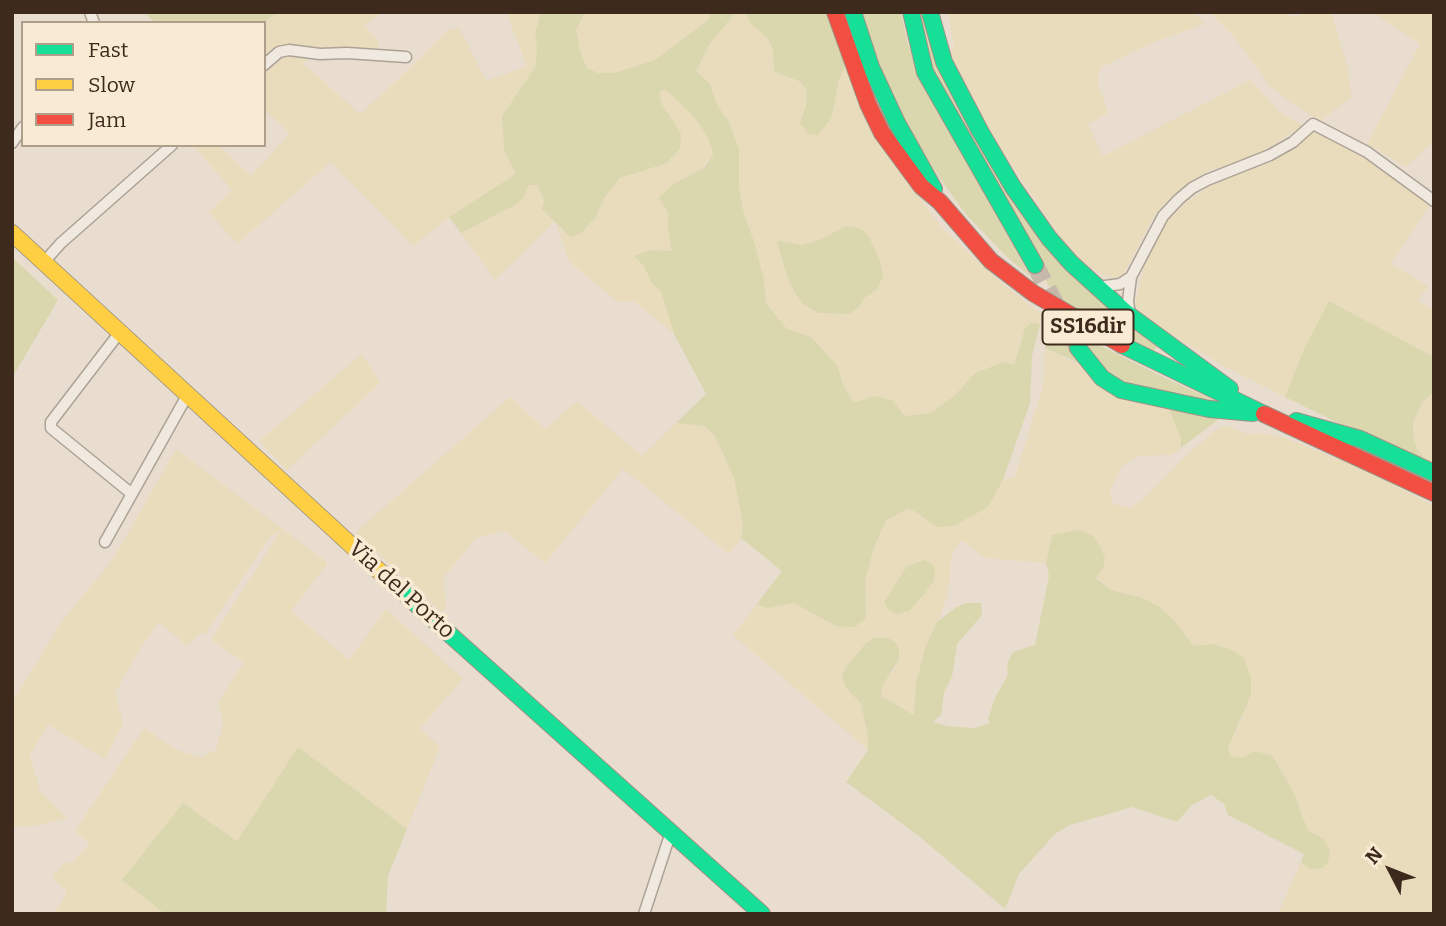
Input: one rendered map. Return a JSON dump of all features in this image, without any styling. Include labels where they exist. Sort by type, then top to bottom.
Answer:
[{"type":"main road","points":[[835,12],[868,104],[882,133],[921,186],[940,202]]},
{"type":"main road","points":[[853,12],[871,67],[897,123],[940,202]]},
{"type":"main road","points":[[911,12],[925,72],[1035,265]]},
{"type":"main road","name":"SS16dir","points":[[930,12],[944,62],[1013,187],[1049,238],[1096,288],[1264,414]]},
{"type":"main road","name":"SS16dir","points":[[940,202],[991,261],[1032,293],[1103,336],[1434,493]]},
{"type":"main road","name":"Via del Porto","points":[[12,233],[378,570],[762,914]]},
{"type":"main road","name":"SS16dir","points":[[1078,348],[1102,378],[1121,390],[1209,409],[1277,416],[1360,439],[1434,474]]},
{"type":"street","points":[[266,63],[279,52],[289,50],[320,54],[406,57]]},
{"type":"street","points":[[1130,315],[1128,301],[1131,277],[1163,216],[1192,188],[1270,155],[1293,142],[1313,124],[1367,152],[1434,201]]},
{"type":"street","points":[[44,262],[61,243],[170,147]]},
{"type":"street","points":[[1096,288],[1111,287],[1131,277]]},
{"type":"street","points":[[120,332],[51,422],[51,428],[132,494]]},
{"type":"street","points":[[105,542],[188,394]]},
{"type":"street","points":[[644,914],[671,832]]},
{"type":"shaded area","points":[[144,12],[278,12],[266,21],[153,21]]},
{"type":"shaded area","points":[[278,12],[383,12],[364,25],[380,43],[375,51],[308,49],[266,60],[266,21]]},
{"type":"shaded area","points":[[506,12],[541,12],[535,34],[535,67],[502,116],[504,150],[517,174],[449,217],[413,246],[331,162],[237,244],[209,212],[232,190],[195,147],[220,147],[251,176],[290,133],[266,112],[266,70],[284,55],[311,57],[303,63],[360,114],[448,30],[459,27],[486,81],[527,66]]},
{"type":"shaded area","points":[[541,12],[585,12],[576,30],[587,68],[598,73],[614,73],[655,60],[707,21],[712,12],[736,12],[709,45],[696,71],[710,84],[717,105],[728,120],[739,149],[739,187],[744,214],[764,280],[766,303],[787,329],[811,337],[837,365],[843,385],[854,403],[874,396],[892,400],[905,416],[931,413],[954,396],[975,373],[1004,362],[1014,365],[1025,328],[1031,323],[1040,324],[1032,356],[1030,403],[1003,480],[988,507],[954,526],[937,527],[909,508],[886,521],[875,545],[865,579],[866,618],[855,627],[836,626],[794,603],[767,608],[757,604],[782,571],[741,538],[743,525],[734,478],[715,436],[704,426],[676,423],[706,394],[674,334],[661,292],[634,256],[651,250],[672,251],[668,212],[659,198],[672,185],[705,167],[713,154],[708,137],[694,117],[666,90],[659,92],[662,104],[681,134],[680,149],[665,164],[620,178],[604,198],[596,217],[581,233],[570,237],[542,209],[544,200],[537,185],[529,185],[524,197],[515,205],[461,233],[449,217],[516,174],[504,150],[502,116],[535,67],[535,34]]},
{"type":"shaded area","points":[[585,12],[712,12],[707,21],[655,60],[614,73],[598,73],[587,68],[580,50],[576,30]]},
{"type":"shaded area","points":[[736,12],[744,12],[751,24],[767,38],[773,49],[774,72],[799,81],[807,91],[806,106],[800,123],[817,135],[832,117],[839,80],[846,64],[873,134],[941,227],[997,279],[1044,317],[1040,324],[1031,323],[1020,341],[1014,365],[975,373],[954,396],[931,413],[905,416],[892,400],[854,403],[843,385],[836,364],[811,337],[787,329],[766,303],[764,280],[744,214],[728,120],[717,105],[710,85],[696,71],[709,45]]},
{"type":"shaded area","points":[[744,12],[830,12],[846,64],[839,80],[832,117],[818,135],[809,134],[800,123],[806,106],[807,91],[799,81],[774,72],[773,49]]},
{"type":"shaded area","points":[[861,12],[901,12],[918,73],[1030,276],[1006,256],[965,213],[924,156],[893,104]]},
{"type":"shaded area","points":[[915,12],[924,12],[1004,181],[1158,347],[1151,352],[1144,352],[1063,304],[1050,288],[933,76]]},
{"type":"shaded area","points":[[948,12],[1194,12],[1205,24],[1152,43],[1102,67],[1099,87],[1108,112],[1088,125],[1103,156],[1250,80],[1279,111],[1303,126],[1262,152],[1239,163],[1211,170],[1188,183],[1154,216],[1123,275],[1113,278],[1102,275],[1080,260],[1060,237],[1002,151],[947,52],[954,48]]},
{"type":"shaded area","points":[[1210,12],[1280,12],[1295,17],[1306,12],[1331,12],[1347,65],[1352,97],[1320,121],[1269,85],[1235,38]]},
{"type":"shaded area","points":[[1372,12],[1434,12],[1434,141],[1406,167],[1367,144],[1420,44]]},
{"type":"shaded area","points":[[666,90],[694,117],[708,137],[713,154],[668,212],[672,251],[651,250],[643,265],[652,283],[661,292],[674,334],[634,301],[616,301],[569,261],[557,226],[570,237],[596,217],[604,198],[620,178],[665,164],[669,117],[659,92]]},
{"type":"shaded area","points":[[1315,131],[1384,169],[1431,203],[1391,264],[1428,286],[1418,301],[1434,310],[1434,357],[1329,301],[1304,349],[1285,397],[1231,370],[1139,315],[1135,304],[1149,247],[1171,214],[1208,187],[1231,175],[1273,161]]},
{"type":"shaded area","points":[[529,185],[537,185],[544,200],[542,209],[554,222],[495,280],[461,233],[515,205]]},
{"type":"shaded area","points":[[846,226],[859,228],[868,235],[880,261],[883,277],[877,289],[849,314],[818,313],[803,304],[794,291],[777,242],[802,245],[820,240]]},
{"type":"shaded area","points":[[12,259],[58,300],[12,378]]},
{"type":"shaded area","points":[[1329,301],[1434,357],[1434,392],[1422,402],[1413,423],[1413,436],[1424,458],[1434,462],[1434,470],[1285,397],[1304,349]]},
{"type":"shaded area","points":[[1052,318],[1064,327],[1081,364],[1045,348]]},
{"type":"shaded area","points":[[1077,334],[1218,402],[1113,382],[1092,358]]},
{"type":"shaded area","points":[[1045,348],[1169,409],[1181,439],[1181,450],[1170,455],[1139,456],[1129,461],[1121,468],[1110,491],[1112,502],[1117,505],[1129,508],[1142,500],[1183,458],[1216,430],[1225,426],[1248,434],[1263,433],[1282,437],[1369,471],[1434,506],[1434,914],[1278,914],[1301,862],[1310,869],[1323,838],[1308,831],[1293,791],[1272,755],[1242,758],[1230,756],[1228,748],[1243,717],[1230,649],[1214,644],[1194,646],[1173,619],[1142,598],[1111,590],[1052,535],[1046,563],[985,558],[962,540],[952,553],[948,594],[916,684],[915,715],[881,696],[882,687],[896,667],[899,648],[895,641],[887,638],[866,643],[842,676],[846,688],[861,704],[868,736],[868,750],[733,635],[757,604],[767,608],[794,603],[807,609],[866,618],[865,579],[875,545],[886,521],[909,508],[925,520],[988,507],[1003,480],[1015,477],[1043,386]]},
{"type":"shaded area","points":[[362,354],[380,383],[287,470],[259,441]]},
{"type":"shaded area","points":[[1434,392],[1434,462],[1424,458],[1418,450],[1413,436],[1413,423],[1422,402]]},
{"type":"shaded area","points":[[510,397],[545,429],[577,401],[642,456],[676,423],[704,426],[715,436],[734,478],[743,526],[741,538],[729,554],[623,469],[545,563],[505,531],[476,538],[443,578],[446,608],[442,613],[356,532]]},
{"type":"shaded area","points":[[1169,409],[1219,419],[1181,448],[1181,439]]},
{"type":"shaded area","points":[[176,449],[328,563],[291,611],[349,660],[386,609],[463,679],[420,728],[440,747],[407,829],[298,747],[237,841],[184,803],[123,880],[165,914],[54,914],[67,892],[52,877],[66,861],[71,864],[90,843],[75,831],[144,728],[177,750],[201,757],[216,750],[223,724],[218,702],[244,662],[211,640],[281,530],[269,538],[204,635],[200,633],[187,646],[159,622],[115,693],[123,723],[105,759],[48,724],[30,755],[40,791],[67,818],[35,826],[12,827],[12,703],[62,621],[113,559]]},
{"type":"shaded area","points":[[1080,530],[1092,535],[1101,548],[1105,558],[1104,566],[1096,578],[1111,590],[1142,598],[1158,606],[1173,619],[1194,646],[1213,644],[1230,649],[1244,658],[1251,678],[1251,695],[1228,748],[1230,756],[1242,758],[1254,751],[1272,755],[1293,791],[1308,831],[1323,838],[1330,851],[1328,862],[1323,868],[1310,869],[1301,862],[1304,854],[1228,815],[1224,804],[1211,795],[1192,805],[1177,822],[1132,807],[1070,825],[1055,834],[1019,874],[1005,909],[919,836],[846,782],[868,750],[868,736],[861,704],[846,688],[842,676],[866,643],[873,638],[888,638],[899,648],[899,659],[882,687],[881,696],[914,715],[916,684],[925,648],[937,622],[965,603],[981,603],[982,615],[957,644],[952,677],[944,693],[941,715],[933,722],[975,728],[990,723],[988,719],[995,698],[1008,675],[1007,664],[1013,652],[1035,645],[1049,576],[1046,563],[1052,535]]},
{"type":"shaded area","points":[[925,560],[933,565],[935,573],[933,582],[925,593],[909,611],[896,614],[888,609],[884,602],[907,566]]},
{"type":"shaded area","points":[[298,747],[407,829],[388,876],[386,914],[165,914],[122,880],[183,803],[237,841]]},
{"type":"tunnel","points":[[1035,265],[1078,348]]},
{"type":"traffic: fast","points":[[853,12],[871,67],[897,123],[934,189]]},
{"type":"traffic: fast","points":[[911,12],[925,72],[1035,265]]},
{"type":"traffic: fast","points":[[930,12],[944,62],[980,131],[1013,187],[1049,238],[1071,263],[1125,312],[1230,389]]},
{"type":"traffic: fast","points":[[1122,345],[1264,414]]},
{"type":"traffic: fast","points":[[1078,348],[1102,378],[1121,390],[1209,409],[1253,413]]},
{"type":"traffic: fast","points":[[1296,421],[1360,439],[1434,473]]},
{"type":"traffic: fast","points":[[388,579],[762,914]]},
{"type":"traffic: slow","points":[[12,233],[388,579]]},
{"type":"traffic: jam","points":[[835,12],[868,104],[882,133],[921,186],[940,202],[991,261],[1033,293],[1122,345]]},
{"type":"traffic: jam","points":[[1264,414],[1434,493]]}]
